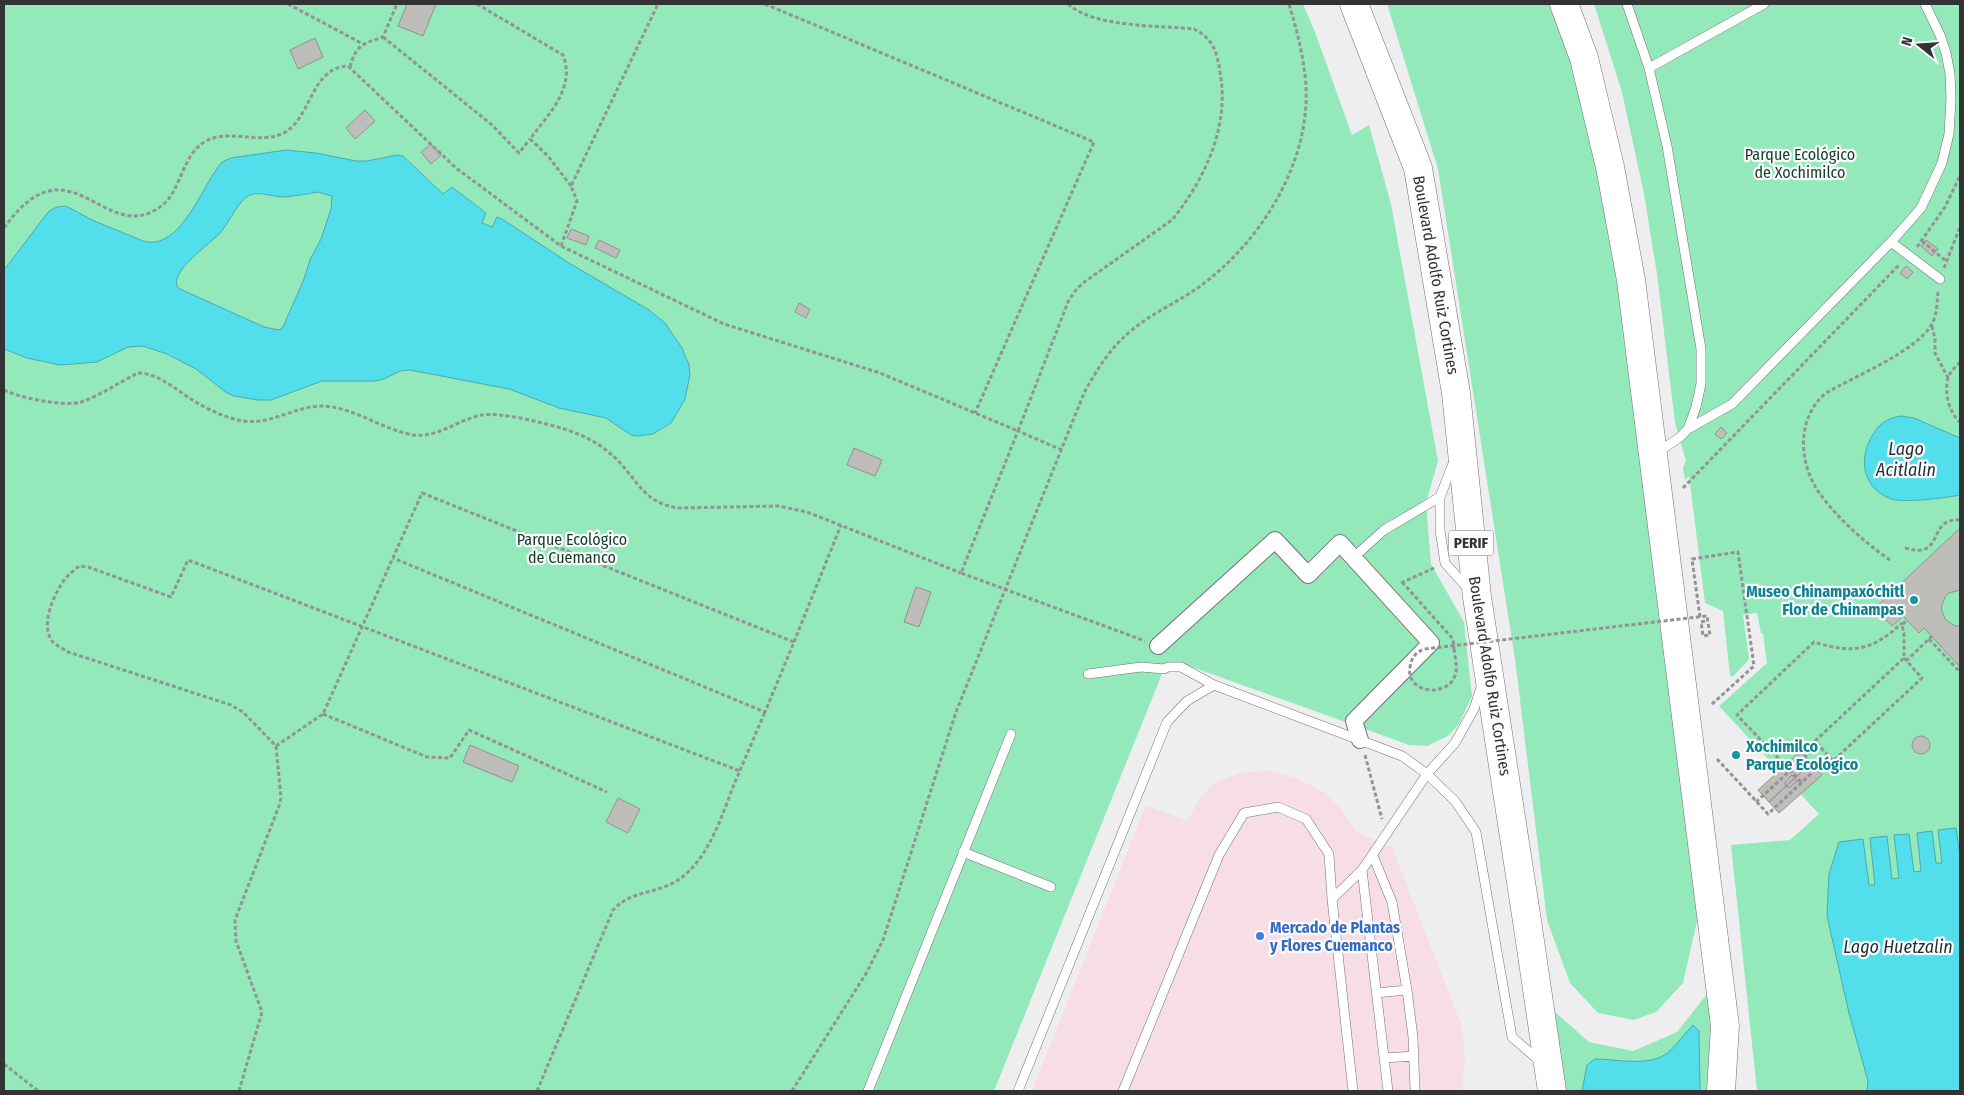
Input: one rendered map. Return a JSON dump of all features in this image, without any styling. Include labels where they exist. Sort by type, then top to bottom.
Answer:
[{"type":"highway","name":"Boulevard Adolfo Ruiz Cortines","points":[[1354,4],[1418,168],[1456,393],[1477,597],[1551,1081]]},
{"type":"highway","points":[[1564,4],[1584,58],[1610,167],[1630,280],[1725,1026],[1721,1091]]},
{"type":"street","points":[[1158,646],[1275,540],[1308,574],[1340,544],[1432,643],[1354,721],[1360,740]]},
{"type":"lane","points":[[1627,4],[1648,68],[1667,146],[1702,349],[1701,384],[1696,407],[1688,429]]},
{"type":"lane","points":[[1648,68],[1764,4]]},
{"type":"lane","points":[[1653,456],[1688,429],[1732,404],[1891,242],[1921,208],[1942,163],[1949,134],[1951,99],[1950,74],[1940,34],[1925,4]]},
{"type":"lane","points":[[1891,242],[1940,279]]},
{"type":"lane","points":[[1461,445],[1440,497],[1440,530],[1445,564],[1477,597]]},
{"type":"lane","points":[[1354,558],[1384,530],[1440,497]]},
{"type":"lane","points":[[1332,899],[1362,870],[1427,774],[1455,743],[1474,709],[1488,666]]},
{"type":"lane","points":[[1088,674],[1141,667],[1181,668],[1214,685],[1402,756],[1427,774],[1455,801],[1476,832],[1512,1037],[1551,1081]]},
{"type":"lane","points":[[1018,1091],[1168,722],[1186,701],[1214,685]]},
{"type":"lane","points":[[868,1091],[1011,734]]},
{"type":"lane","points":[[1123,1091],[1219,856],[1244,814],[1278,807],[1306,819],[1329,854],[1332,899],[1353,1091]]},
{"type":"lane","points":[[963,852],[1051,887]]},
{"type":"lane","points":[[1373,856],[1392,902],[1407,990],[1414,1056],[1415,1091]]},
{"type":"lane","points":[[1362,870],[1388,1091]]},
{"type":"lane","points":[[1376,993],[1407,990]]},
{"type":"lane","points":[[1384,1058],[1414,1056]]},
{"type":"path","points":[[288,4],[362,44]]},
{"type":"path","points":[[350,67],[354,55],[362,44],[383,37],[397,4]]},
{"type":"path","points":[[383,37],[491,124],[519,153],[560,98],[565,84],[566,62],[563,55],[478,4]]},
{"type":"path","points":[[571,186],[658,4]]},
{"type":"path","points":[[765,4],[1094,142],[975,413]]},
{"type":"path","points":[[961,573],[1068,302],[1075,291],[1083,284],[1172,220],[1204,168],[1220,125],[1224,104],[1219,62],[1212,43],[1204,35],[1194,29],[1102,20],[1082,13],[1068,4]]},
{"type":"path","points":[[792,1091],[867,972],[883,940],[956,712],[1084,393],[1104,358],[1132,330],[1200,286],[1227,264],[1254,234],[1282,189],[1295,159],[1303,121],[1306,86],[1298,32],[1289,4]]},
{"type":"path","points":[[4,228],[30,198],[57,189],[70,191],[106,209],[124,215],[152,211],[165,203],[174,189],[190,155],[207,141],[221,135],[269,137],[285,133],[304,112],[319,81],[339,67],[350,67],[456,168],[561,246],[724,324],[880,373],[1062,450]]},
{"type":"path","points":[[530,140],[548,156],[571,186],[577,201],[561,246]]},
{"type":"path","points":[[1683,488],[1922,241],[1945,207],[1960,176]]},
{"type":"path","points":[[1890,560],[1868,543],[1834,511],[1817,490],[1806,465],[1803,445],[1804,428],[1816,401],[1826,393],[1903,351],[1918,340],[1931,325],[1936,310],[1940,279],[1960,227]]},
{"type":"path","points":[[1922,241],[1946,261]]},
{"type":"path","points":[[1931,325],[1935,339],[1935,353],[1948,378]]},
{"type":"path","points":[[1960,362],[1948,378],[1946,396],[1950,408],[1960,422]]},
{"type":"path","points":[[4,390],[17,395],[50,401],[80,402],[138,373],[146,373],[156,377],[196,402],[229,418],[243,421],[263,421],[302,408],[320,406],[337,408],[389,428],[415,435],[428,435],[482,415],[497,415],[549,425],[591,439],[622,464],[648,496],[671,507],[778,506],[807,512],[961,573],[1158,646]]},
{"type":"path","points":[[276,746],[323,714],[422,493],[794,642]]},
{"type":"path","points":[[1905,548],[1919,552],[1926,550],[1930,547],[1942,525],[1960,520]]},
{"type":"path","points":[[538,1091],[613,910],[622,900],[672,884],[693,866],[713,836],[841,525]]},
{"type":"path","points":[[1402,582],[1452,639],[1454,649],[1456,671],[1453,681],[1444,688],[1432,691],[1420,688],[1412,680],[1410,671],[1412,660],[1417,652],[1424,649],[1702,620],[1707,616],[1710,635],[1703,636],[1702,620],[1692,559],[1738,552],[1754,666],[1710,705]]},
{"type":"path","points":[[393,558],[765,712]]},
{"type":"path","points":[[239,1091],[262,1012],[236,941],[234,933],[235,920],[280,806],[281,798],[276,746],[243,712],[231,705],[68,652],[53,642],[49,634],[48,619],[52,603],[66,578],[79,566],[88,567],[171,597],[188,560],[740,771]]},
{"type":"path","points":[[1388,595],[1402,582],[1445,564]]},
{"type":"path","points":[[1801,782],[1738,715],[1814,642],[1843,649],[1876,644],[1906,620],[1902,625],[1905,659],[1922,678],[1833,761],[1815,741],[1905,659],[1930,638],[1960,672]]},
{"type":"path","points":[[323,714],[427,757],[450,758],[470,730],[608,792]]},
{"type":"path","points":[[1360,740],[1386,836]]},
{"type":"path","points":[[1756,802],[1818,745]]},
{"type":"path","points":[[1717,759],[1768,814],[1829,757]]},
{"type":"path","points":[[4,1064],[38,1091]]},
{"type":"shaded area","name":"Mercado de Plantas y Flores Cuemanco","points":[[1268,770],[1295,778],[1326,793],[1340,808],[1357,833],[1392,847],[1461,1024],[1465,1056],[1462,1091],[1032,1091],[1146,805],[1187,821],[1201,797],[1214,783],[1240,773]]},
{"type":"green space","name":"Parque Ecológico de Cuemanco","points":[[4,4],[1303,4],[1352,135],[1369,125],[1391,204],[1438,461],[1426,503],[1431,564],[1464,622],[1472,696],[1459,724],[1448,736],[1427,746],[1409,745],[1181,663],[1164,669],[994,1091],[4,1091]]},
{"type":"green space","points":[[1387,4],[1557,4],[1581,68],[1622,289],[1703,894],[1683,983],[1656,1012],[1634,1020],[1598,1013],[1570,983],[1547,920],[1515,659],[1438,169]]},
{"type":"green space","name":"Parque Ecológico de Xochimilco","points":[[1594,4],[1960,4],[1960,1091],[1757,1091],[1731,845],[1790,840],[1819,814],[1719,706],[1767,663],[1763,634],[1761,633],[1757,613],[1743,615],[1749,658],[1732,677],[1730,675],[1723,611],[1705,603],[1689,476],[1685,480],[1683,468],[1686,461],[1675,423],[1657,274],[1644,194],[1622,92]]},
{"type":"green space","points":[[1708,993],[1732,1091],[1565,1091],[1555,1012],[1589,1042],[1633,1051],[1677,1032]]},
{"type":"water","points":[[286,150],[316,153],[356,161],[367,161],[397,155],[403,156],[443,194],[452,187],[486,213],[482,223],[492,227],[497,217],[502,219],[569,263],[649,310],[665,323],[682,348],[689,365],[690,374],[685,399],[671,423],[653,434],[638,436],[631,435],[606,418],[559,408],[509,389],[410,370],[400,371],[375,381],[322,381],[271,400],[258,400],[227,393],[196,369],[167,354],[143,346],[128,347],[97,362],[60,365],[27,358],[4,349],[4,270],[49,211],[57,207],[66,206],[92,220],[143,241],[157,242],[169,236],[180,226],[222,162],[231,158]],"holes":[[[318,192],[332,196],[331,209],[321,239],[310,260],[304,279],[283,327],[279,330],[264,327],[178,288],[176,282],[184,267],[223,230],[238,207],[250,195],[263,194],[284,197]]]},
{"type":"water","name":"Lago Acitlalin","points":[[1901,416],[1914,418],[1960,438],[1960,495],[1925,500],[1897,500],[1882,494],[1869,481],[1864,465],[1867,447],[1881,424],[1889,419]]},
{"type":"water","name":"Lago Huetzalin","points":[[1956,828],[1960,857],[1960,1091],[1867,1091],[1868,1081],[1849,1013],[1827,916],[1829,874],[1839,842],[1863,839],[1869,885],[1875,885],[1870,838],[1887,836],[1892,879],[1899,878],[1894,835],[1909,834],[1914,872],[1921,871],[1917,833],[1932,831],[1936,863],[1942,863],[1938,830]]},
{"type":"water","points":[[1693,1025],[1699,1031],[1700,1091],[1582,1091],[1587,1065],[1595,1059],[1644,1061],[1654,1059],[1670,1051]]},
{"type":"building","points":[[407,4],[436,4],[423,36],[398,26]]},
{"type":"building","points":[[315,38],[323,57],[298,69],[290,50]]},
{"type":"building","points":[[365,110],[375,121],[355,139],[346,128]]},
{"type":"building","points":[[431,144],[441,155],[431,164],[421,152]]},
{"type":"building","points":[[571,229],[589,236],[586,245],[567,238]]},
{"type":"building","points":[[599,240],[620,250],[616,258],[595,248]]},
{"type":"building","points":[[1926,240],[1938,249],[1932,256],[1921,246]]},
{"type":"building","points":[[1906,266],[1913,272],[1907,279],[1900,273]]},
{"type":"building","points":[[799,303],[810,309],[806,318],[795,312]]},
{"type":"building","points":[[1721,427],[1727,433],[1721,439],[1715,434]]},
{"type":"building","points":[[854,448],[882,460],[875,476],[847,465]]},
{"type":"building","name":"Museo Chinampaxóchitl Flor de Chinampas","points":[[1960,528],[1960,590],[1949,593],[1945,597],[1941,608],[1945,619],[1955,626],[1960,626],[1960,667],[1924,628],[1919,633],[1903,616],[1892,626],[1875,608]]},
{"type":"building","points":[[916,587],[931,592],[919,627],[904,622]]},
{"type":"building","points":[[1921,736],[1927,739],[1930,745],[1927,751],[1921,754],[1915,751],[1912,745],[1915,739]]},
{"type":"building","points":[[470,745],[519,766],[512,782],[463,762]]},
{"type":"building","points":[[1801,751],[1811,763],[1769,802],[1758,790]]},
{"type":"building","points":[[1811,763],[1822,775],[1779,813],[1769,802]]},
{"type":"building","points":[[1792,775],[1797,781],[1790,787],[1787,787],[1785,782]]},
{"type":"building","points":[[618,798],[640,809],[628,833],[606,822]]},
{"type":"place","name":"Museo Chinampaxóchitl Flor de Chinampas","points":[[1914,600]]},
{"type":"place","name":"Xochimilco Parque Ecológico","points":[[1736,755]]},
{"type":"place","name":"Mercado de Plantas y Flores Cuemanco","points":[[1260,936]]}]
